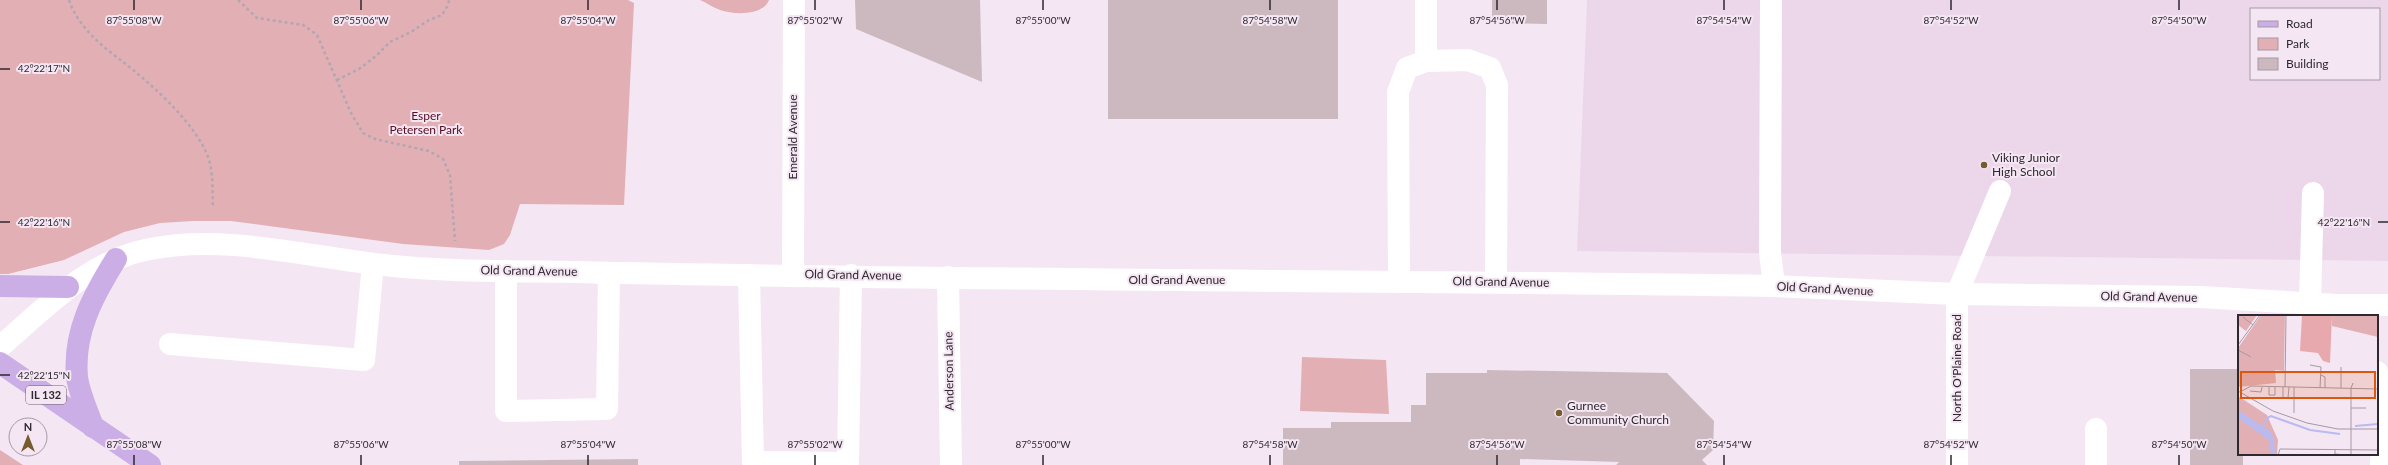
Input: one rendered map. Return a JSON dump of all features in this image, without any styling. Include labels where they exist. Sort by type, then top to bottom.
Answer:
[{"type":"main road","points":[[93,427],[77,378],[79,335],[88,308],[116,259]]},
{"type":"main road","points":[[0,286],[68,287]]},
{"type":"main road","name":"IL 132","points":[[0,363],[150,465]]},
{"type":"street","name":"Emerald Avenue","points":[[793,275],[794,0]]},
{"type":"street","points":[[1426,0],[1426,61]]},
{"type":"street","points":[[1771,0],[1770,252],[1774,286]]},
{"type":"street","points":[[1399,281],[1398,92],[1407,68],[1426,61],[1468,60],[1490,68],[1497,85],[1496,282]]},
{"type":"street","points":[[1957,294],[2000,191]]},
{"type":"street","points":[[2310,303],[2313,193]]},
{"type":"street","name":"Old Grand Avenue","points":[[0,347],[68,287],[116,259],[146,249],[186,243],[230,244],[373,264],[414,268],[506,271],[1774,286],[1957,294],[2201,297],[2310,303],[2365,310],[2388,305]]},
{"type":"street","points":[[170,344],[364,360],[373,264]]},
{"type":"street","points":[[506,271],[506,411],[607,409],[609,273]]},
{"type":"street","points":[[749,275],[753,462],[848,463],[851,275]]},
{"type":"street","name":"Anderson Lane","points":[[948,277],[951,465]]},
{"type":"street","name":"North O'Plaine Road","points":[[1957,294],[1957,465]]},
{"type":"street","points":[[2378,377],[2384,405],[2381,464]]},
{"type":"street","points":[[2096,429],[2096,465]]},
{"type":"path","points":[[69,0],[80,21],[100,45],[152,84],[184,120],[206,152],[212,175],[213,206]]},
{"type":"path","points":[[238,0],[257,18],[304,25],[317,35],[350,113],[363,133],[376,140],[429,150],[442,159],[450,175],[454,201],[455,243]]},
{"type":"path","points":[[337,80],[365,65],[390,42],[411,32],[429,20],[442,15],[448,6],[449,0]]},
{"type":"shaded area","name":"Viking Junior High School","points":[[1587,0],[2388,0],[2388,261],[1577,251]]},
{"type":"green space","name":"Esper Petersen Park","points":[[0,0],[628,0],[634,3],[624,205],[520,204],[510,235],[504,244],[489,250],[403,244],[231,221],[160,223],[124,232],[64,260],[8,274],[0,274]]},
{"type":"green space","points":[[700,0],[769,0],[766,5],[755,12],[733,13],[720,10]]},
{"type":"green space","points":[[1302,357],[1386,360],[1389,414],[1300,411]]},
{"type":"green space","points":[[0,450],[8,455],[8,457],[11,457],[23,465],[0,465]]},
{"type":"building","points":[[855,0],[980,0],[982,82],[856,29]]},
{"type":"building","points":[[1108,0],[1338,0],[1338,119],[1108,119]]},
{"type":"building","points":[[1492,0],[1547,0],[1547,24],[1492,23]]},
{"type":"building","points":[[2190,369],[2238,369],[2238,455],[2243,455],[2243,465],[2190,465]]},
{"type":"building","name":"Gurnee Community Church","points":[[1487,370],[1667,373],[1714,421],[1713,450],[1702,460],[1707,465],[1616,465],[1619,462],[1520,459],[1520,465],[1283,465],[1283,428],[1331,428],[1331,422],[1411,422],[1411,405],[1426,405],[1426,373],[1487,373]]},
{"type":"building","points":[[638,459],[638,465],[459,465],[459,461]]},
{"type":"place","name":"Viking Junior High School","points":[[1984,165]]},
{"type":"place","name":"Gurnee Community Church","points":[[1559,413]]}]
